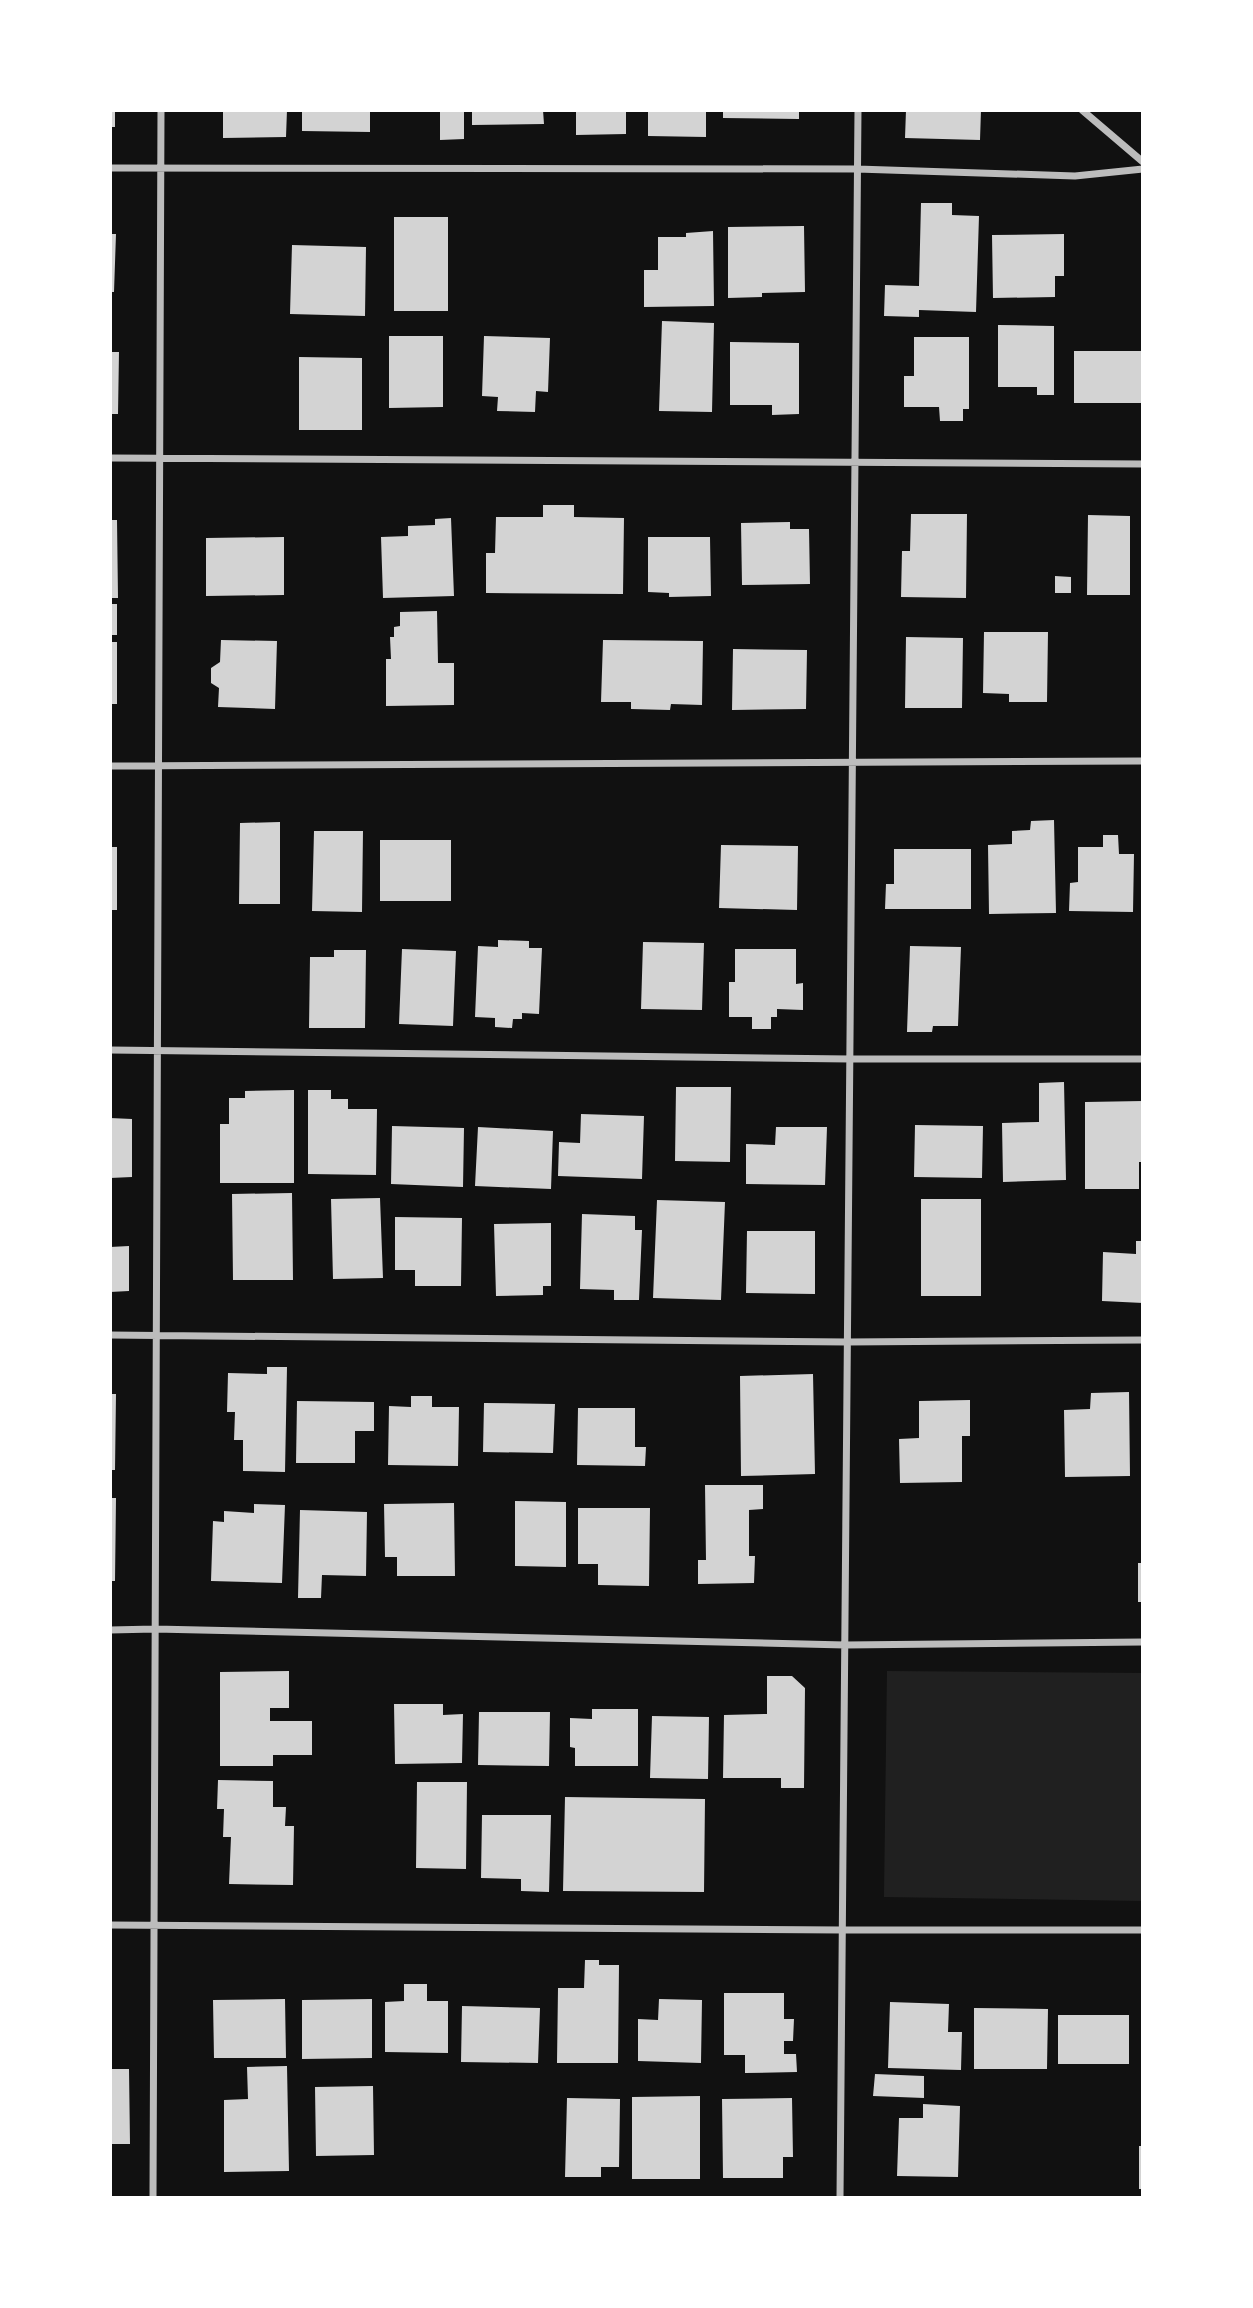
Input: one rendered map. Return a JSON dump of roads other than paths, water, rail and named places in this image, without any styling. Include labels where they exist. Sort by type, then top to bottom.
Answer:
[{"type":"street","points":[[153,2198],[160,110]]},
{"type":"street","points":[[840,2198],[858,110]]},
{"type":"street","points":[[1082,110],[1143,162]]},
{"type":"street","points":[[110,168],[857,169],[1075,176],[1143,169]]},
{"type":"street","points":[[110,458],[1143,464]]},
{"type":"street","points":[[110,766],[1143,761]]},
{"type":"street","points":[[110,1050],[850,1059],[1143,1059]]},
{"type":"street","points":[[110,1335],[848,1342],[1143,1340]]},
{"type":"street","points":[[110,1630],[845,1645],[1143,1642]]},
{"type":"street","points":[[110,1925],[1143,1930]]}]
